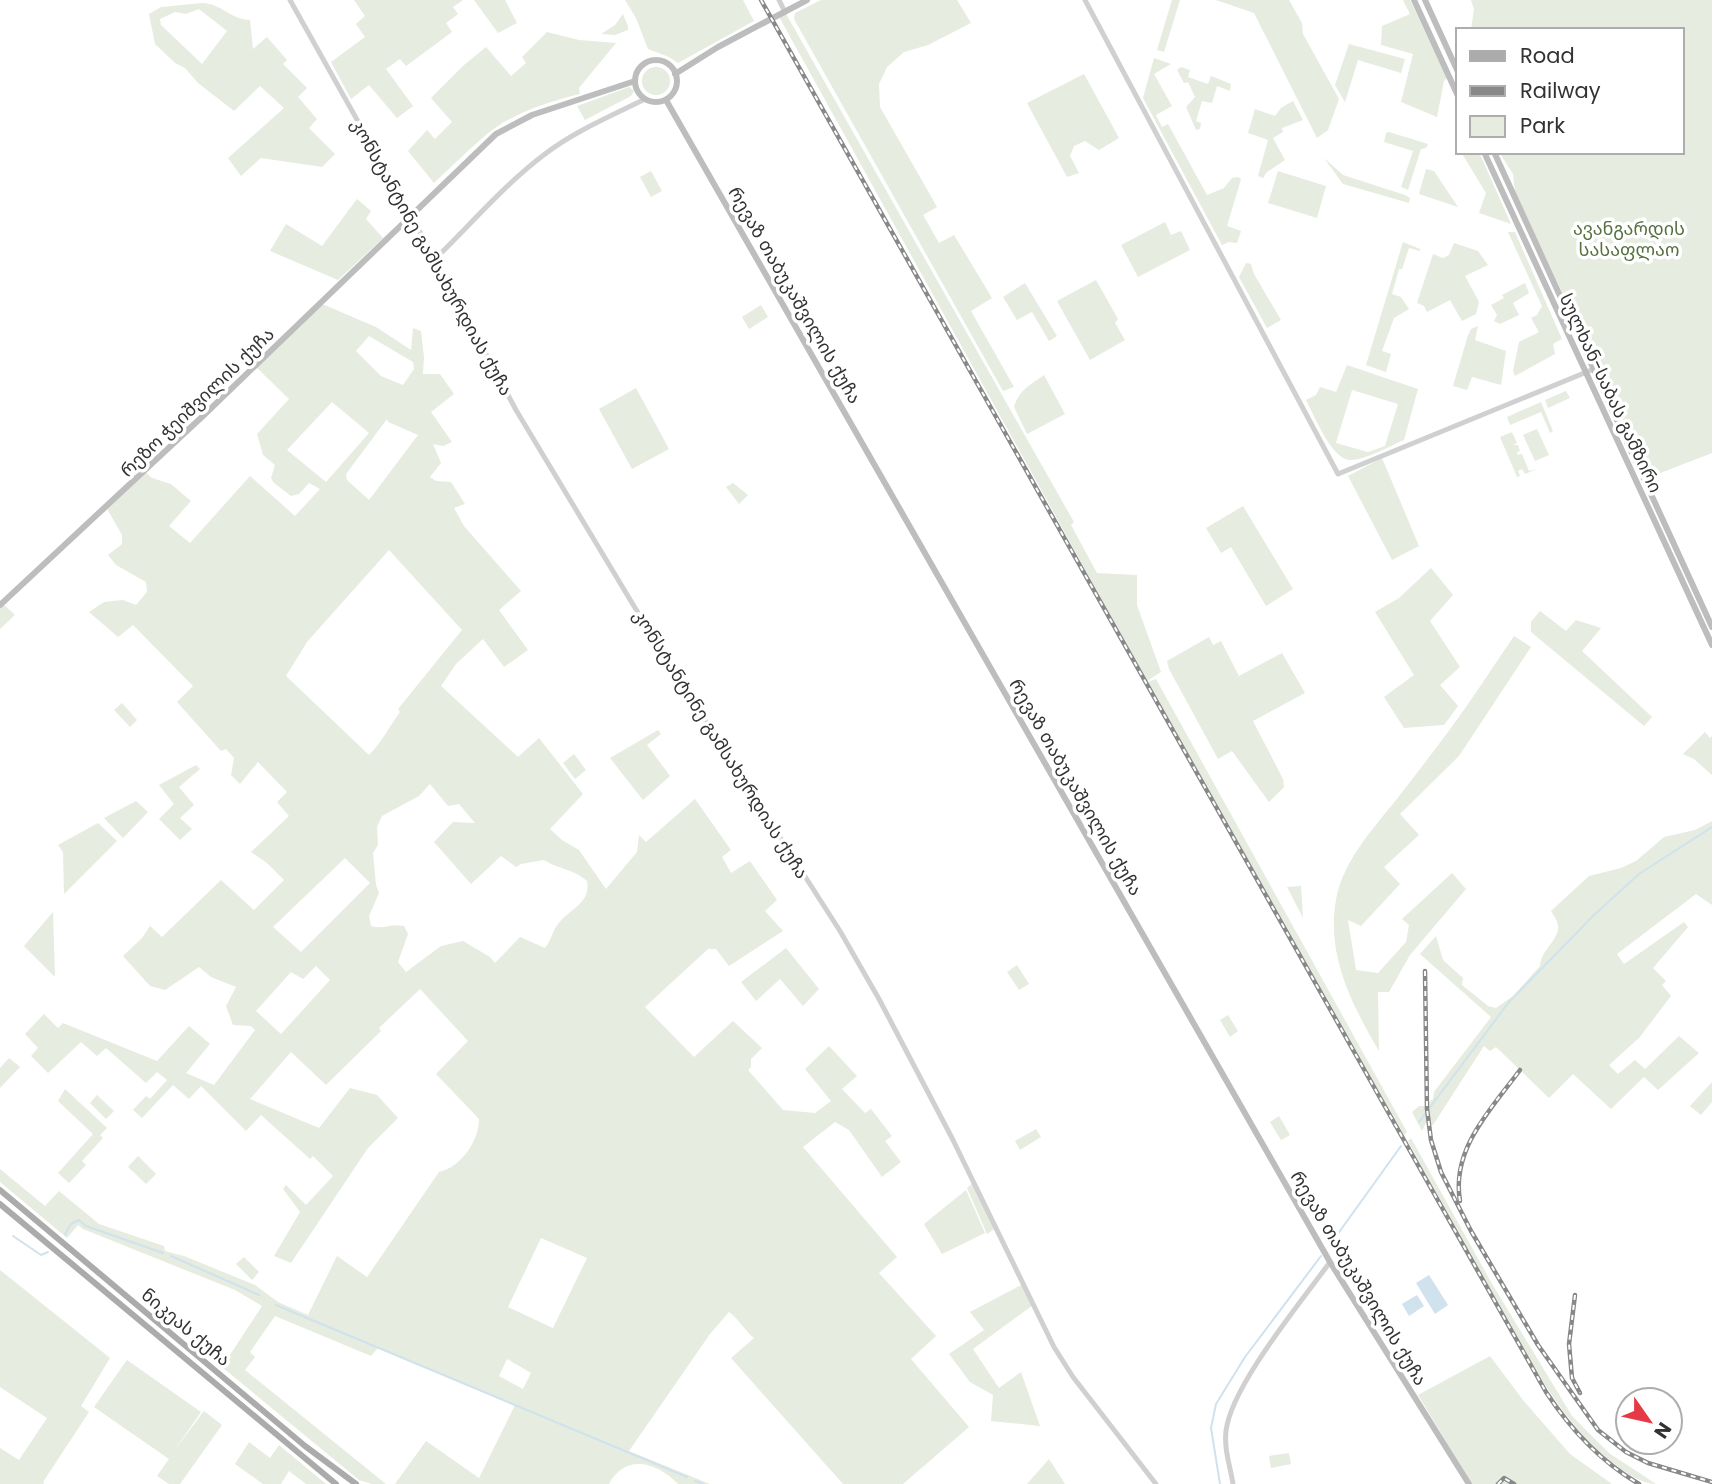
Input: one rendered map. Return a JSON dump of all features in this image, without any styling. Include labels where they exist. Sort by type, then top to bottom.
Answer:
[{"type":"main road","points":[[676,74],[718,47],[807,0]]},
{"type":"main road","points":[[1414,0],[1456,92]]},
{"type":"main road","points":[[1425,0],[1456,68]]},
{"type":"main road","points":[[662,61],[676,74],[675,91],[666,100],[656,102],[645,99],[636,88],[639,69],[649,62],[662,61]]},
{"type":"main road","name":"რეზო ჭეიშვილის ქუჩა","points":[[0,605],[204,415],[496,134],[532,115],[635,81]]},
{"type":"main road","name":"რევაზ თაბუკაშვილის ქუჩა","points":[[666,100],[1330,1262],[1469,1484]]},
{"type":"main road","name":"სულხან-საბას გამზირი","points":[[1485,154],[1591,370],[1712,627]]},
{"type":"main road","name":"სულხან-საბას გამზირი","points":[[1495,154],[1712,645]]},
{"type":"main road","name":"ნიკეას ქუჩა","points":[[0,1190],[306,1446],[356,1484]]},
{"type":"main road","name":"ნიკეას ქუჩა","points":[[0,1203],[336,1484]]},
{"type":"main road","points":[[151,1330],[158,1322]]},
{"type":"street","name":"კონსტანტინე გამსახურდიას ქუჩა","points":[[290,0],[516,410],[665,658],[840,931],[879,999],[952,1138],[1054,1347],[1073,1377],[1156,1484]]},
{"type":"street","points":[[779,0],[785,12]]},
{"type":"street","points":[[1085,0],[1338,474],[1591,370]]},
{"type":"street","points":[[435,259],[516,178],[546,153],[587,127],[645,99]]},
{"type":"street","points":[[1233,1484],[1225,1451],[1232,1409],[1289,1318],[1330,1262]]},
{"type":"green space","points":[[354,0],[463,0],[453,7],[458,14],[446,23],[452,32],[406,66],[400,59],[386,69],[413,106],[397,118],[369,85],[351,99],[331,62],[365,37],[356,24],[365,16]]},
{"type":"green space","points":[[474,0],[505,0],[517,23],[498,33]]},
{"type":"green space","points":[[625,0],[743,0],[754,21],[678,63],[648,49],[636,18]]},
{"type":"green space","points":[[821,0],[957,0],[971,23],[928,45],[904,52],[887,67],[879,84],[880,107],[937,207],[923,215],[939,243],[954,235],[992,298],[971,311],[1014,387],[1003,391],[794,19],[795,13]]},
{"type":"green space","points":[[1172,0],[1180,0],[1164,52],[1157,50]]},
{"type":"green space","points":[[1216,0],[1289,0],[1302,23],[1303,34],[1339,99],[1328,130],[1317,138],[1254,13]]},
{"type":"green space","points":[[1403,0],[1410,0],[1447,78],[1444,81],[1437,117],[1401,102],[1413,54],[1381,45],[1382,26],[1410,14]]},
{"type":"green space","name":"ავანგარდის სასაფლაო","points":[[1471,0],[1712,0],[1712,453],[1650,477],[1515,193],[1513,174],[1500,154],[1684,154],[1684,28],[1471,28],[1474,9]]},
{"type":"green space","points":[[209,4],[250,20],[253,49],[267,37],[287,60],[283,64],[307,88],[298,97],[317,119],[309,128],[335,154],[322,167],[261,158],[241,176],[228,158],[284,108],[260,86],[234,111],[198,83],[185,68],[175,63],[155,44],[149,14],[161,7]],"holes":[[[199,9],[227,31],[202,64],[161,25],[160,19],[175,12],[186,14]]]},
{"type":"green space","points":[[785,12],[1074,522],[1071,525],[1097,573],[1137,575],[1137,605],[1161,672],[1147,681],[778,15]]},
{"type":"green space","points":[[623,14],[628,30],[615,35],[601,34],[615,25]]},
{"type":"green space","points":[[547,32],[579,40],[616,43],[579,88],[580,94],[507,120],[479,141],[434,183],[408,151],[427,130],[435,139],[452,122],[431,98],[486,47],[511,76],[526,63],[522,57]]},
{"type":"green space","points":[[1349,44],[1405,59],[1401,73],[1358,60],[1345,102],[1335,85]]},
{"type":"green space","points":[[1154,58],[1171,64],[1154,74],[1172,106],[1156,115],[1162,127],[1168,124],[1207,195],[1224,188],[1232,178],[1241,179],[1227,226],[1241,231],[1237,243],[1222,245],[1143,98]]},
{"type":"green space","points":[[656,67],[666,71],[670,81],[666,91],[656,95],[646,91],[642,81],[646,71]]},
{"type":"green space","points":[[1181,67],[1190,70],[1188,77],[1208,84],[1211,76],[1231,84],[1230,91],[1217,86],[1212,103],[1202,101],[1196,121],[1201,123],[1200,129],[1196,130],[1186,107],[1195,97],[1188,82],[1184,83],[1177,70]]},
{"type":"green space","points":[[1084,74],[1119,138],[1099,150],[1085,141],[1074,146],[1070,156],[1079,173],[1067,177],[1027,103]]},
{"type":"green space","points":[[629,87],[634,91],[631,96],[585,120],[577,106]]},
{"type":"green space","points":[[1293,101],[1303,120],[1282,128],[1283,132],[1273,138],[1285,160],[1267,172],[1263,178],[1258,176],[1268,140],[1248,133],[1255,109],[1275,116],[1281,108]]},
{"type":"green space","points":[[1386,133],[1428,144],[1421,149],[1408,190],[1401,187],[1413,151],[1384,142]]},
{"type":"green space","points":[[1462,154],[1480,154],[1511,224],[1479,213],[1486,193]]},
{"type":"green space","points":[[1324,158],[1343,175],[1405,195],[1410,198],[1409,203],[1343,184]]},
{"type":"green space","points":[[1426,169],[1434,171],[1458,207],[1419,194]]},
{"type":"green space","points":[[651,171],[662,191],[651,197],[640,177]]},
{"type":"green space","points":[[1278,171],[1326,186],[1317,218],[1268,203]]},
{"type":"green space","points":[[357,199],[371,211],[366,219],[383,238],[338,280],[270,251],[286,224],[322,246]]},
{"type":"green space","points":[[1165,222],[1171,235],[1181,231],[1190,250],[1138,277],[1121,245]]},
{"type":"green space","points":[[1508,232],[1515,232],[1562,339],[1553,344],[1555,354],[1515,376],[1513,371],[1519,342],[1539,332],[1531,318],[1537,315],[1542,306]]},
{"type":"green space","points":[[1403,242],[1420,251],[1409,248],[1402,269],[1399,269],[1392,294],[1401,297],[1409,309],[1394,318],[1382,351],[1391,354],[1386,372],[1366,365]]},
{"type":"green space","points":[[1454,243],[1478,251],[1488,265],[1465,276],[1479,302],[1476,314],[1462,321],[1450,300],[1427,312],[1424,306],[1417,303],[1433,254],[1443,258],[1449,255]]},
{"type":"green space","points":[[1246,263],[1251,264],[1281,320],[1267,328],[1239,277]]},
{"type":"green space","points":[[1096,280],[1118,319],[1115,323],[1125,340],[1090,360],[1057,301]]},
{"type":"green space","points":[[1025,283],[1057,336],[1049,341],[1032,312],[1017,320],[1003,297]]},
{"type":"green space","points":[[1525,283],[1529,293],[1513,303],[1519,315],[1500,324],[1494,321],[1497,315],[1491,305],[1504,298],[1502,295]]},
{"type":"green space","points":[[320,303],[376,327],[411,350],[413,328],[421,331],[423,374],[440,374],[454,394],[431,412],[452,442],[443,446],[433,444],[441,463],[430,477],[436,481],[451,482],[465,504],[454,508],[464,526],[521,591],[499,610],[528,650],[504,667],[483,639],[456,664],[441,686],[518,757],[539,738],[583,794],[550,829],[579,850],[606,889],[637,852],[639,835],[646,842],[695,799],[731,850],[722,857],[731,873],[750,861],[777,900],[765,911],[783,931],[729,966],[716,949],[708,949],[645,1007],[694,1057],[733,1021],[762,1048],[751,1059],[751,1067],[748,1070],[783,1110],[815,1113],[831,1101],[805,1069],[829,1046],[857,1076],[842,1089],[865,1113],[871,1109],[892,1136],[885,1141],[901,1162],[882,1177],[849,1130],[835,1122],[803,1147],[897,1257],[879,1273],[936,1336],[911,1359],[969,1427],[903,1484],[843,1484],[731,1358],[754,1338],[729,1312],[710,1334],[629,1451],[710,1484],[678,1484],[661,1470],[642,1464],[624,1468],[609,1484],[395,1484],[426,1441],[479,1478],[515,1405],[378,1348],[371,1356],[275,1316],[250,1352],[255,1357],[245,1370],[386,1484],[359,1480],[222,1367],[262,1306],[235,1290],[78,1225],[67,1238],[0,1182],[0,1169],[45,1206],[59,1191],[99,1224],[164,1246],[165,1251],[255,1285],[278,1302],[308,1315],[337,1256],[367,1277],[439,1172],[455,1165],[476,1136],[479,1119],[436,1074],[468,1041],[420,989],[326,1085],[291,1052],[250,1099],[319,1128],[350,1088],[377,1095],[398,1118],[368,1148],[291,1263],[274,1256],[300,1212],[283,1189],[286,1185],[306,1205],[333,1176],[313,1156],[310,1159],[261,1115],[246,1131],[201,1086],[189,1099],[173,1085],[142,1118],[133,1110],[146,1096],[150,1099],[167,1080],[157,1072],[146,1083],[106,1048],[97,1056],[81,1042],[48,1073],[31,1056],[38,1048],[25,1034],[44,1014],[58,1028],[63,1023],[157,1061],[189,1026],[210,1044],[186,1073],[214,1085],[255,1030],[251,1026],[233,1025],[226,1006],[236,987],[211,977],[199,967],[165,990],[150,986],[123,956],[150,926],[162,937],[221,880],[254,910],[284,880],[251,852],[289,816],[277,802],[287,792],[258,762],[240,784],[231,775],[234,758],[226,749],[221,751],[177,702],[193,686],[133,625],[118,637],[89,612],[104,602],[123,600],[136,605],[147,592],[146,582],[116,565],[108,555],[122,544],[122,535],[106,507],[144,471],[152,478],[171,484],[191,501],[169,526],[190,543],[250,476],[295,516],[320,489],[309,483],[299,494],[291,496],[271,478],[275,465],[263,455],[257,434],[289,399],[255,366]],"holes":[[[369,336],[413,362],[414,369],[403,385],[381,376],[356,351]],[[332,402],[369,433],[326,482],[287,450]],[[387,419],[388,422],[418,435],[369,500],[347,480],[346,474]],[[389,550],[462,630],[398,709],[400,712],[369,755],[286,676],[307,642]],[[430,784],[448,806],[459,804],[475,823],[453,822],[434,842],[471,884],[501,856],[516,867],[544,860],[587,881],[586,895],[558,924],[545,948],[520,937],[495,963],[490,957],[463,941],[441,946],[406,972],[398,962],[408,934],[404,926],[371,926],[369,916],[379,893],[373,853],[378,845],[377,827],[382,816],[419,796]],[[345,858],[370,883],[301,952],[273,927]],[[316,966],[330,980],[281,1034],[256,1011],[291,972],[303,979]],[[541,1238],[587,1258],[553,1328],[508,1307]],[[507,1359],[531,1373],[523,1389],[499,1376]]]},
{"type":"green space","points":[[761,305],[768,317],[749,329],[742,317]]},
{"type":"green space","points":[[1478,326],[1475,340],[1506,351],[1501,385],[1472,377],[1467,390],[1453,386],[1468,335],[1471,329]]},
{"type":"green space","points":[[1347,365],[1418,389],[1404,440],[1363,458],[1344,458],[1324,436],[1306,400],[1316,395],[1320,387],[1336,392]],"holes":[[[1352,390],[1398,404],[1385,446],[1368,452],[1336,443]]]},
{"type":"green space","points":[[1044,375],[1065,414],[1027,434],[1014,407],[1022,392]]},
{"type":"green space","points":[[636,388],[669,449],[632,469],[599,409]]},
{"type":"green space","points":[[1566,391],[1570,398],[1548,408],[1545,400]]},
{"type":"green space","points":[[1541,402],[1553,431],[1550,433],[1541,412],[1510,425],[1507,417]]},
{"type":"green space","points":[[1537,429],[1549,455],[1535,461],[1523,435]]},
{"type":"green space","points":[[1512,432],[1517,443],[1513,445],[1518,445],[1520,451],[1517,452],[1518,455],[1522,454],[1529,471],[1537,469],[1525,474],[1522,469],[1518,471],[1520,476],[1517,477],[1500,437]]},
{"type":"green space","points":[[1382,458],[1419,546],[1392,560],[1348,476]]},
{"type":"green space","points":[[733,483],[748,495],[739,504],[726,487]]},
{"type":"green space","points":[[1243,506],[1293,589],[1266,606],[1231,547],[1221,553],[1206,528]]},
{"type":"green space","points":[[1431,568],[1453,595],[1430,621],[1460,667],[1440,685],[1458,706],[1444,725],[1404,728],[1384,697],[1414,675],[1375,612],[1399,598]]},
{"type":"green space","points":[[2,603],[15,615],[0,629],[0,605]]},
{"type":"green space","points":[[1540,611],[1566,631],[1576,620],[1601,628],[1582,651],[1652,717],[1644,726],[1531,632],[1531,622]]},
{"type":"green space","points":[[1514,636],[1531,647],[1459,756],[1400,814],[1419,835],[1384,867],[1400,884],[1361,926],[1348,920],[1356,970],[1378,973],[1406,942],[1409,925],[1402,919],[1452,873],[1466,889],[1410,955],[1389,992],[1378,992],[1379,1051],[1359,1016],[1338,960],[1334,920],[1340,886],[1360,847],[1448,732]]},
{"type":"green space","points":[[1209,637],[1213,645],[1221,641],[1239,676],[1282,653],[1305,693],[1253,721],[1283,779],[1284,787],[1269,802],[1232,751],[1218,759],[1169,669],[1167,661]]},
{"type":"green space","points":[[1156,679],[1407,1132],[1404,1135],[1148,682]]},
{"type":"green space","points":[[122,703],[137,720],[130,727],[114,710]]},
{"type":"green space","points":[[658,730],[661,734],[647,745],[670,776],[643,800],[610,758]]},
{"type":"green space","points":[[1705,732],[1710,738],[1712,736],[1712,775],[1694,759],[1683,754]]},
{"type":"green space","points":[[574,754],[586,770],[575,779],[563,763]]},
{"type":"green space","points":[[196,765],[200,769],[179,787],[194,805],[180,818],[192,829],[180,840],[159,819],[174,804],[159,785]]},
{"type":"green space","points":[[136,801],[148,812],[123,838],[104,818]]},
{"type":"green space","points":[[1712,821],[1712,905],[1696,894],[1617,954],[1624,964],[1684,922],[1688,927],[1653,968],[1666,981],[1662,985],[1671,996],[1639,1038],[1609,1065],[1618,1074],[1635,1060],[1645,1069],[1679,1036],[1699,1053],[1658,1090],[1644,1077],[1611,1109],[1573,1074],[1549,1098],[1496,1047],[1490,1051],[1484,1046],[1433,1125],[1426,1123],[1422,1131],[1412,1112],[1433,1099],[1434,1092],[1491,1017],[1420,954],[1436,936],[1443,960],[1463,978],[1462,985],[1488,1006],[1496,1008],[1513,996],[1540,966],[1558,928],[1551,911],[1589,876],[1621,868],[1636,861],[1664,837],[1695,830]]},
{"type":"green space","points":[[98,823],[117,841],[64,894],[63,852],[58,845]]},
{"type":"green space","points":[[1301,886],[1303,918],[1287,887]]},
{"type":"green space","points":[[53,912],[55,977],[24,946]]},
{"type":"green space","points":[[786,948],[819,989],[803,1006],[780,979],[756,1001],[741,982]]},
{"type":"green space","points":[[1017,965],[1029,984],[1019,990],[1007,972]]},
{"type":"green space","points":[[1228,1015],[1238,1031],[1230,1037],[1220,1020]]},
{"type":"green space","points":[[9,1058],[20,1067],[0,1088],[0,1068]]},
{"type":"green space","points":[[1712,1082],[1712,1102],[1701,1115],[1690,1106]]},
{"type":"green space","points":[[65,1089],[107,1128],[100,1135],[103,1138],[82,1161],[86,1165],[69,1183],[58,1173],[93,1134],[58,1101]]},
{"type":"green space","points":[[97,1095],[114,1111],[106,1119],[90,1103]]},
{"type":"green space","points":[[1279,1116],[1290,1135],[1281,1140],[1270,1122]]},
{"type":"green space","points":[[1036,1129],[1041,1137],[1020,1150],[1015,1141]]},
{"type":"green space","points":[[1411,1138],[1491,1282],[1572,1416],[1609,1453],[1656,1484],[1622,1470],[1598,1450],[1561,1409],[1524,1350],[1408,1141]]},
{"type":"green space","points":[[138,1156],[156,1174],[146,1184],[128,1167]]},
{"type":"green space","points":[[973,1183],[996,1228],[987,1234],[967,1188]]},
{"type":"green space","points":[[966,1190],[985,1233],[942,1254],[924,1224]]},
{"type":"green space","points":[[244,1257],[259,1272],[252,1280],[236,1264]]},
{"type":"green space","points":[[0,1270],[110,1358],[81,1406],[89,1412],[44,1484],[0,1484],[0,1448],[19,1460],[47,1418],[0,1387]]},
{"type":"green space","points":[[1023,1284],[1033,1305],[973,1349],[999,1388],[1021,1372],[1040,1426],[991,1421],[993,1395],[970,1382],[949,1354],[984,1330],[970,1312]]},
{"type":"green space","points":[[1490,1356],[1523,1400],[1570,1454],[1612,1484],[1472,1484],[1418,1395]]},
{"type":"green space","points":[[127,1360],[201,1412],[173,1452],[204,1411],[222,1425],[180,1484],[169,1484],[157,1476],[169,1459],[94,1407]]},
{"type":"green space","points":[[249,1442],[270,1458],[279,1445],[326,1484],[306,1484],[289,1471],[281,1484],[263,1484],[235,1464]]},
{"type":"green space","points":[[1289,1453],[1291,1464],[1271,1468],[1269,1456]]},
{"type":"green space","points":[[1049,1459],[1065,1484],[1027,1484]]},
{"type":"water","points":[[1429,1275],[1448,1305],[1435,1314],[1416,1283]]},
{"type":"water","points":[[1417,1295],[1424,1306],[1409,1316],[1402,1304]]},
{"type":"waterway","points":[[1419,1122],[1509,1002],[1594,915],[1639,874],[1712,827]]},
{"type":"waterway","points":[[1332,1242],[1401,1146]]},
{"type":"waterway","points":[[65,1234],[71,1224],[79,1220],[86,1226],[163,1253]]},
{"type":"waterway","points":[[13,1236],[41,1255],[48,1252]]},
{"type":"waterway","points":[[171,1256],[259,1295]]},
{"type":"waterway","points":[[1220,1484],[1211,1428],[1216,1404],[1245,1357],[1321,1256]]},
{"type":"waterway","points":[[276,1305],[687,1477]]},
{"type":"waterway","points":[[695,1481],[703,1484]]},
{"type":"railway","points":[[761,0],[1546,1392],[1587,1444],[1639,1484]]},
{"type":"railway","points":[[1425,971],[1427,1109],[1431,1140],[1441,1172],[1471,1231],[1538,1345],[1598,1430],[1626,1452],[1648,1463],[1712,1482]]},
{"type":"railway","points":[[1460,1201],[1459,1182],[1467,1147],[1486,1115],[1520,1070]]},
{"type":"railway","points":[[1575,1295],[1569,1344],[1572,1378],[1580,1393]]},
{"type":"railway","points":[[1498,1484],[1504,1478],[1514,1484]]}]
